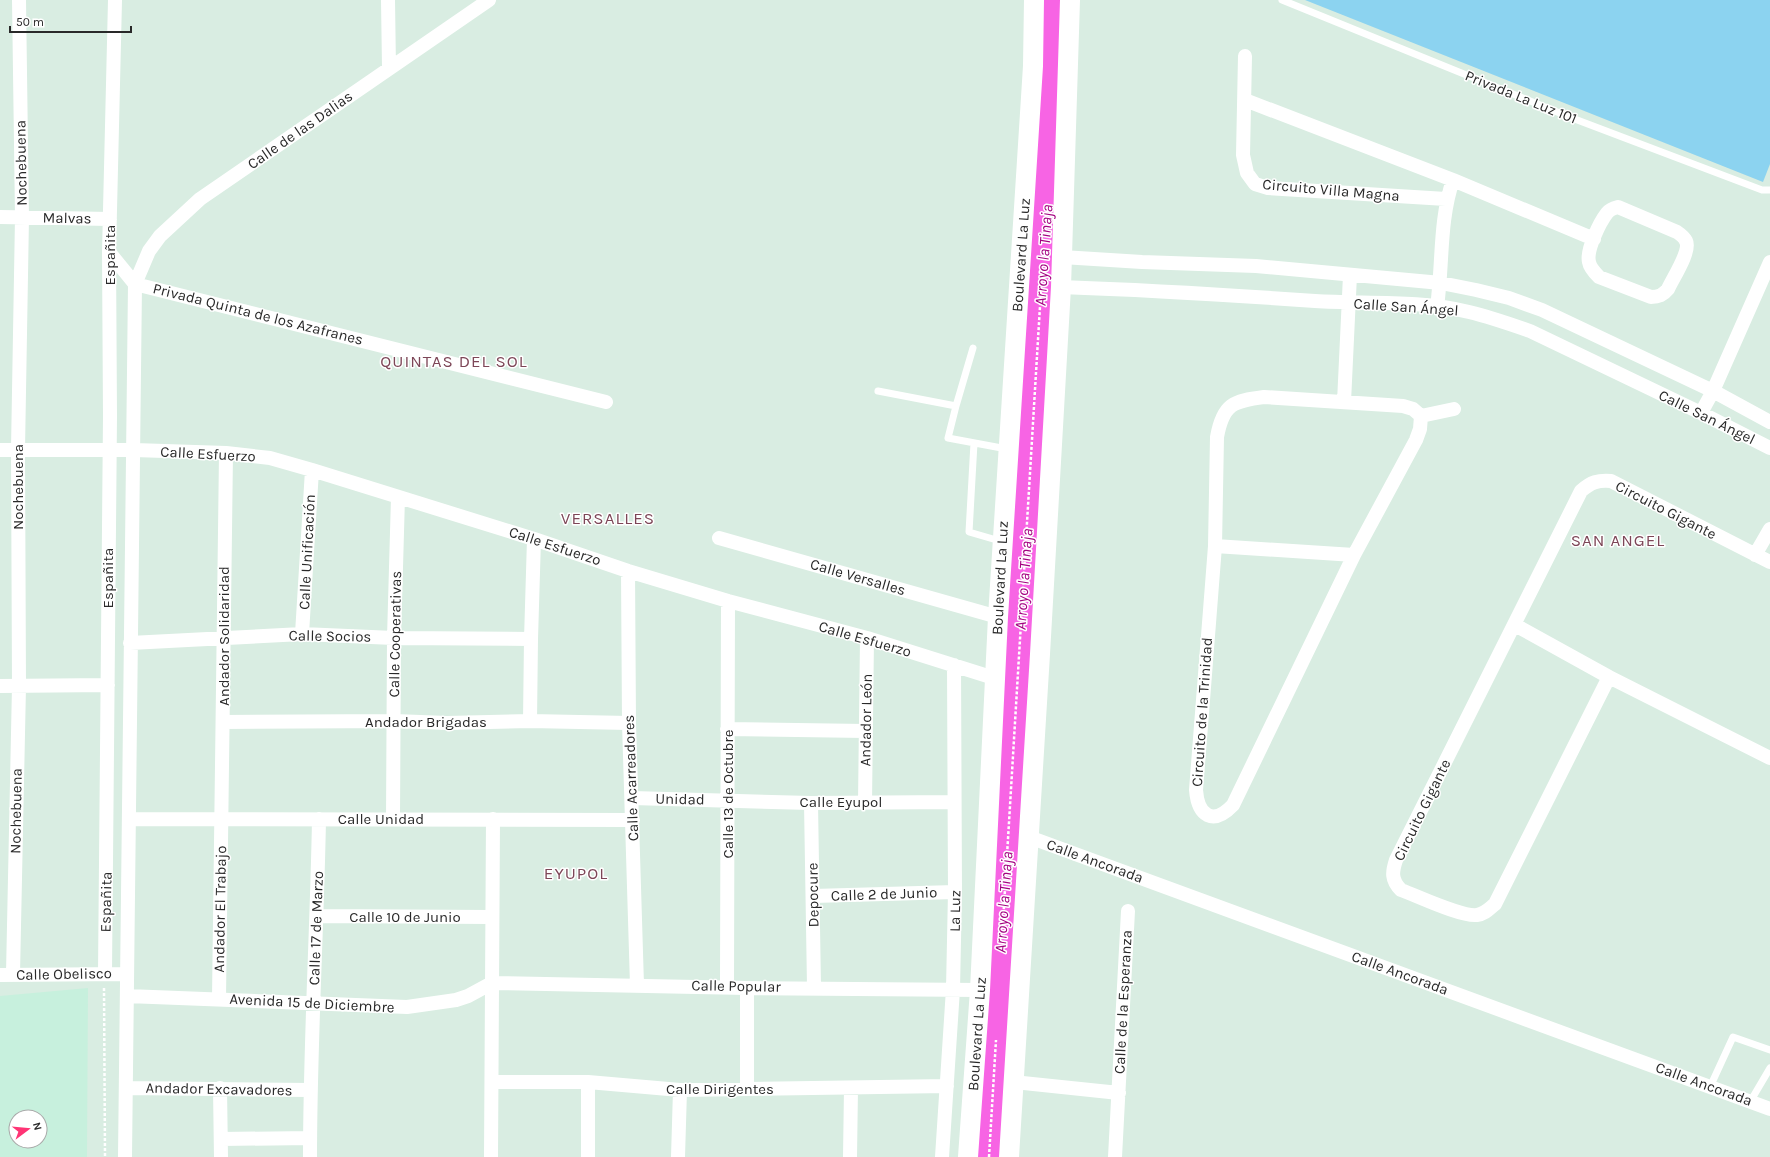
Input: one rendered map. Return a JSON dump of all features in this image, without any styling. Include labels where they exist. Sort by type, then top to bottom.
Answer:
[{"type":"main road","name":"Boulevard La Luz","points":[[968,1157],[980,990],[994,678],[1033,66],[1034,0]]},
{"type":"main road","points":[[1009,1157],[1061,287],[1070,0]]},
{"type":"street","name":"Nochebuena","points":[[7,975],[19,686],[18,450],[22,217],[19,0]]},
{"type":"street","name":"Españita","points":[[105,973],[110,416],[109,252],[115,0]]},
{"type":"street","points":[[388,0],[389,68]]},
{"type":"street","name":"Calle de las Dalias","points":[[136,284],[150,252],[160,236],[200,199],[489,0]]},
{"type":"street","name":"Circuito Villa Magna","points":[[1245,56],[1243,155],[1247,174],[1255,184],[1268,188],[1446,199]]},
{"type":"street","points":[[1245,100],[1453,180],[1594,238]]},
{"type":"street","points":[[1437,307],[1441,283],[1443,225],[1446,199],[1453,180]]},
{"type":"street","points":[[1618,207],[1677,232],[1684,237],[1687,242],[1686,252],[1664,294],[1658,297],[1651,297],[1599,277],[1589,262],[1588,255],[1594,238],[1608,212],[1613,208],[1618,207]]},
{"type":"street","name":"Malvas","points":[[0,217],[110,219]]},
{"type":"street","name":"Privada Quinta de los Azafranes","points":[[109,252],[136,284],[606,402]]},
{"type":"street","name":"Calle San Ángel","points":[[1062,257],[1142,262],[1256,266],[1441,283],[1509,298],[1542,310],[1713,391],[1770,422]]},
{"type":"street","points":[[1701,413],[1713,391],[1770,262]]},
{"type":"street","points":[[1344,402],[1350,275]]},
{"type":"street","points":[[125,1157],[128,996],[130,643],[136,284]]},
{"type":"street","name":"Calle San Ángel","points":[[1061,287],[1141,289],[1349,303],[1437,307],[1468,311],[1530,331],[1701,413],[1770,448]]},
{"type":"street","name":"Circuito de la Trinidad","points":[[1264,397],[1403,406],[1413,410],[1421,416],[1420,429],[1416,440],[1354,555],[1233,805],[1227,812],[1219,815],[1211,816],[1204,814],[1199,808],[1196,790],[1215,546],[1218,437],[1220,423],[1226,411],[1236,402],[1264,397]]},
{"type":"street","points":[[1421,416],[1454,409]]},
{"type":"street","name":"Calle Esfuerzo","points":[[0,450],[134,450],[226,453],[270,458],[534,539],[728,601],[867,638],[994,678]]},
{"type":"street","name":"Andador Solidaridad","points":[[221,819],[226,453]]},
{"type":"street","name":"Calle Unificación","points":[[302,634],[312,470]]},
{"type":"street","name":"Circuito Gigante","points":[[1609,677],[1495,904],[1486,913],[1476,915],[1464,914],[1401,890],[1394,884],[1392,874],[1396,860],[1581,491],[1590,483],[1601,480],[1611,482],[1770,562]]},
{"type":"street","name":"Calle Cooperativas","points":[[393,819],[394,638],[398,497]]},
{"type":"street","points":[[1755,555],[1770,529]]},
{"type":"street","name":"Calle Versalles","points":[[719,538],[998,617]]},
{"type":"street","points":[[530,721],[534,539]]},
{"type":"street","points":[[1215,546],[1354,555]]},
{"type":"street","name":"Calle Acarreadores","points":[[628,570],[629,723],[637,985]]},
{"type":"street","name":"Calle 13 de Octubre","points":[[727,986],[728,601]]},
{"type":"street","points":[[1515,625],[1609,677],[1770,758]]},
{"type":"street","name":"Calle Socios","points":[[130,643],[302,634],[394,638],[531,639]]},
{"type":"street","name":"Andador León","points":[[865,803],[867,638]]},
{"type":"street","name":"La Luz","points":[[942,1157],[953,989],[955,892],[954,665]]},
{"type":"street","points":[[0,686],[108,684]]},
{"type":"street","name":"Andador Brigadas","points":[[223,722],[394,721],[447,723],[530,721],[629,723]]},
{"type":"street","points":[[727,729],[866,731]]},
{"type":"street","name":"Unidad","points":[[632,798],[728,800]]},
{"type":"street","name":"Calle Eyupol","points":[[728,800],[811,803],[954,802]]},
{"type":"street","name":"Depocure","points":[[811,803],[814,987]]},
{"type":"street","name":"Calle Unidad","points":[[128,819],[633,820]]},
{"type":"street","name":"Andador El Trabajo","points":[[219,998],[221,819]]},
{"type":"street","name":"Calle 17 de Marzo","points":[[310,1157],[310,1090],[317,916],[319,819]]},
{"type":"street","points":[[491,1157],[493,819]]},
{"type":"street","name":"Calle Ancorada","points":[[1029,837],[1710,1087],[1763,1104]]},
{"type":"street","name":"Calle 2 de Junio","points":[[813,896],[955,892]]},
{"type":"street","name":"Calle de la Esperanza","points":[[1115,1157],[1128,911]]},
{"type":"street","name":"Calle 10 de Junio","points":[[317,916],[492,917]]},
{"type":"street","name":"Calle Obelisco","points":[[7,975],[127,974]]},
{"type":"street","name":"Calle Popular","points":[[492,983],[727,986],[747,988],[814,987],[980,990]]},
{"type":"street","name":"Avenida 15 de Diciembre","points":[[128,996],[219,998],[407,1007],[456,1000],[468,996],[492,983]]},
{"type":"street","points":[[747,988],[747,1089]]},
{"type":"street","name":"Calle Dirigentes","points":[[492,1082],[588,1082],[680,1090],[947,1086]]},
{"type":"street","points":[[588,1082],[588,1157]]},
{"type":"street","points":[[1014,1082],[1119,1093]]},
{"type":"street","name":"Andador Excavadores","points":[[127,1088],[310,1090]]},
{"type":"street","points":[[220,1088],[221,1157]]},
{"type":"street","points":[[850,1157],[851,1088]]},
{"type":"street","points":[[678,1157],[680,1090]]},
{"type":"street","points":[[221,1139],[310,1138]]},
{"type":"lane","name":"Privada La Luz 101","points":[[1282,0],[1572,118],[1766,190]]},
{"type":"lane","points":[[973,348],[948,438],[1008,449]]},
{"type":"lane","points":[[878,391],[956,406]]},
{"type":"lane","points":[[974,443],[969,532],[1003,542]]},
{"type":"lane","points":[[1710,1087],[1733,1037],[1770,1050]]},
{"type":"lane","points":[[1763,1104],[1770,1068]]},
{"type":"path","points":[[1002,942],[1042,267]]},
{"type":"path","points":[[105,973],[105,1157]]},
{"type":"path","points":[[989,1157],[996,1038]]},
{"type":"shaded area","points":[[1305,0],[1770,0],[1770,164],[1763,182]]},
{"type":"shaded area","points":[[88,988],[87,1157],[0,1157],[0,996]]},
{"type":"waterway","name":"Arroyo la Tinaja","points":[[987,1157],[1053,84],[1055,0]]},
{"type":"district","name":"QUINTAS DEL SOL","points":[[454,361]]},
{"type":"district","name":"VERSALLES","points":[[608,518]]},
{"type":"district","name":"SAN ANGEL","points":[[1618,540]]},
{"type":"district","name":"EYUPOL","points":[[576,873]]}]
